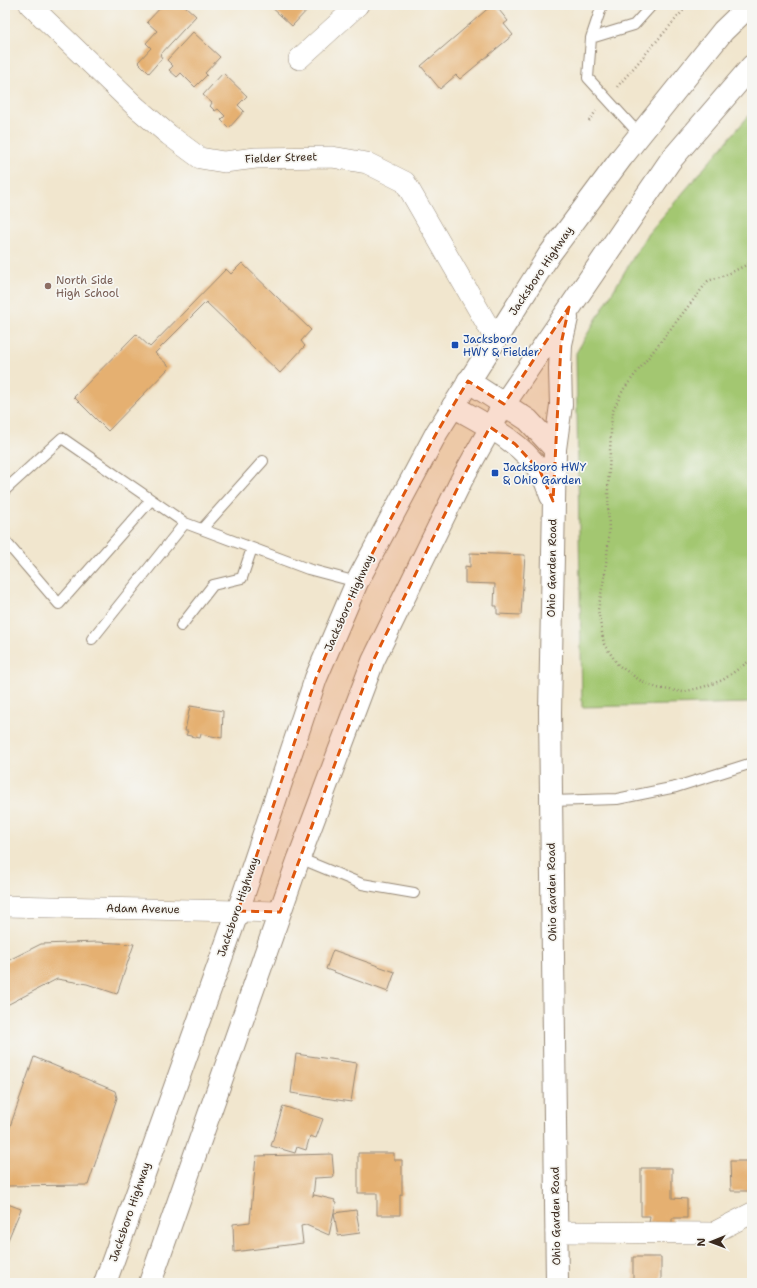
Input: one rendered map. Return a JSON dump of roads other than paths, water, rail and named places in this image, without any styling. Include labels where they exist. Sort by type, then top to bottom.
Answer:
[{"type":"main road","name":"Jacksboro Highway","points":[[105,1283],[238,911],[316,678],[357,582],[433,438],[549,255],[622,157],[723,31],[750,5]]},
{"type":"main road","points":[[150,1283],[299,858],[373,661],[462,479],[504,404],[670,161],[752,66]]},
{"type":"main road","name":"Ohio Garden Road","points":[[557,1283],[550,712],[555,449],[561,405],[561,344],[569,307]]},
{"type":"main road","points":[[468,381],[528,420],[555,449]]},
{"type":"main road","name":"Ohio Garden Road","points":[[453,406],[490,427],[522,449],[540,471],[553,501]]},
{"type":"street","name":"Fielder Street","points":[[30,5],[136,107],[169,136],[200,158],[224,162],[256,158],[332,157],[367,163],[405,182],[496,340]]},
{"type":"street","points":[[299,58],[358,5]]},
{"type":"street","name":"Adam Avenue","points":[[5,906],[280,912]]},
{"type":"street","points":[[556,1232],[713,1232],[752,1213]]},
{"type":"lane","points":[[602,5],[591,38],[588,78],[640,135]]},
{"type":"lane","points":[[591,38],[634,25],[652,5]]},
{"type":"lane","points":[[5,490],[62,438],[185,523],[308,569],[357,582]]},
{"type":"lane","points":[[202,529],[262,460]]},
{"type":"lane","points":[[5,541],[59,604],[151,500]]},
{"type":"lane","points":[[92,639],[185,523]]},
{"type":"lane","points":[[181,626],[213,586],[242,578],[252,548]]},
{"type":"lane","points":[[551,801],[617,799],[676,787],[752,763]]},
{"type":"lane","points":[[299,858],[362,884],[414,893]]},
{"type":"place","name":"North Side High School","points":[[48,286]]},
{"type":"place","name":"Jacksboro HWY & Fielder","points":[[455,345]]},
{"type":"place","name":"Jacksboro HWY & Ohio Garden","points":[[495,473]]}]
